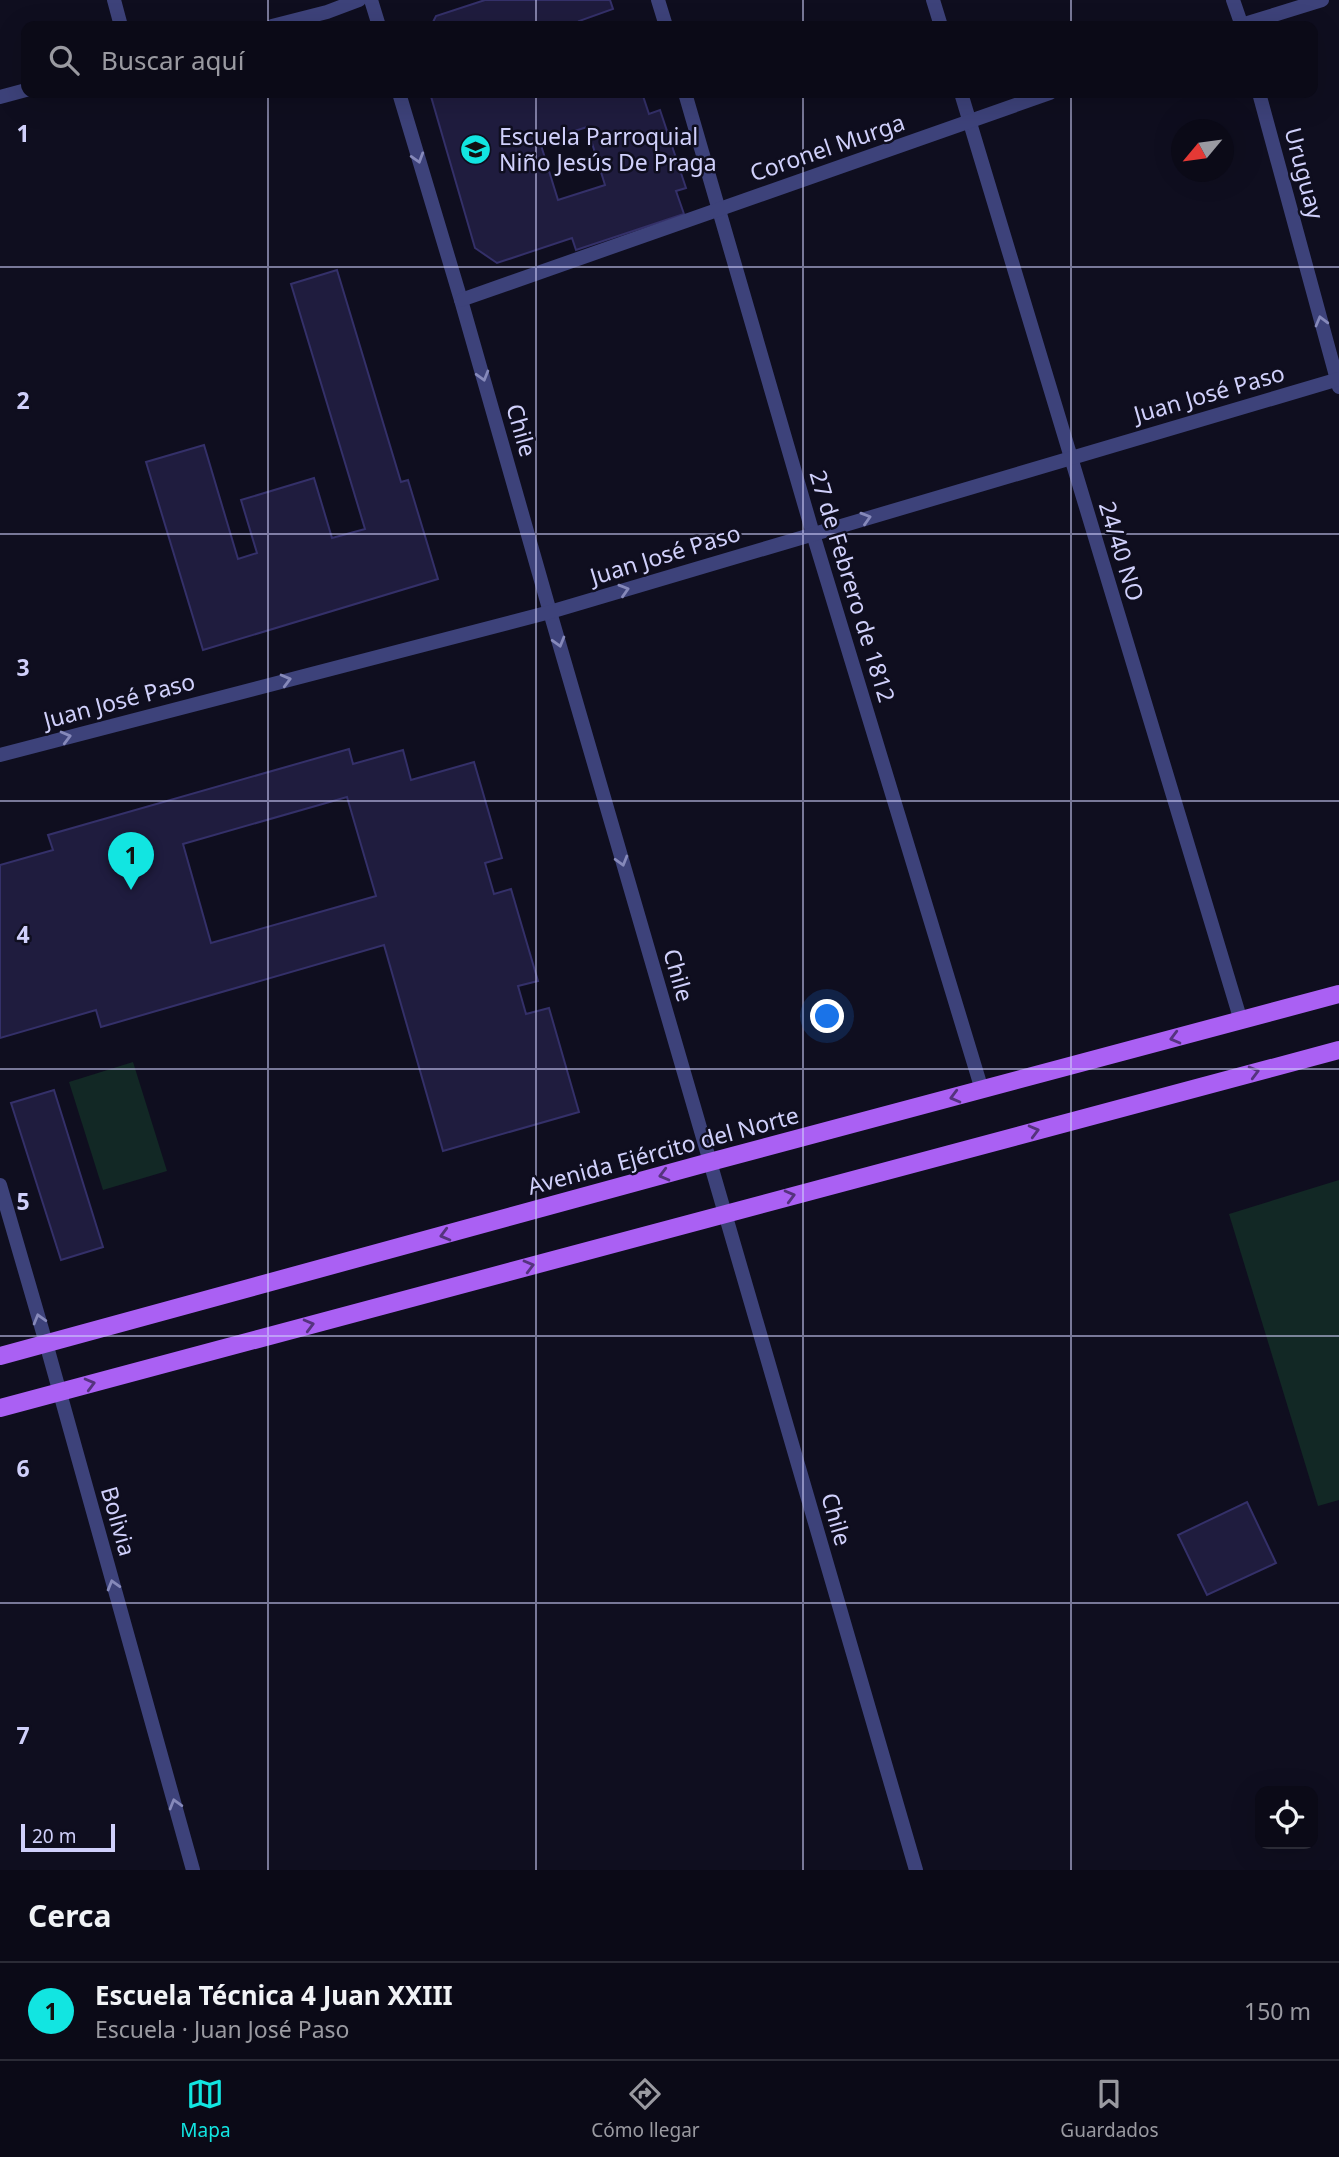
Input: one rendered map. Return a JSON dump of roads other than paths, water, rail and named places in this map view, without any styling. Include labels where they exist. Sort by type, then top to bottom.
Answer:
[{"type":"main road","name":"Avenida Ejército del Norte","points":[[0,1356],[1339,994]]},
{"type":"main road","points":[[0,1408],[1339,1050]]},
{"type":"street","points":[[114,0],[120,21]]},
{"type":"street","points":[[292,21],[359,0]]},
{"type":"street","points":[[371,0],[377,21]]},
{"type":"street","points":[[658,0],[664,21]]},
{"type":"street","points":[[933,0],[939,21]]},
{"type":"street","points":[[1233,0],[1239,21]]},
{"type":"street","points":[[1256,21],[1322,0]]},
{"type":"street","points":[[0,97],[21,91]]},
{"type":"street","name":"Chile","points":[[400,98],[916,1870]]},
{"type":"street","name":"27 de Febrero de 1812","points":[[687,98],[813,534],[982,1090]]},
{"type":"street","name":"24/40 NO","points":[[963,98],[1241,1021]]},
{"type":"street","name":"Coronel Murga","points":[[461,300],[1036,98]]},
{"type":"street","name":"Uruguay","points":[[1260,98],[1338,382]]},
{"type":"street","name":"Juan José Paso","points":[[0,755],[550,612],[1070,457],[1338,382]]},
{"type":"street","name":"Bolivia","points":[[0,1185],[193,1870]]},
{"type":"place","name":"Escuela Parroquial Niño Jesús De Praga","points":[[476,149]]},
{"type":"place","name":"Escuela Técnica 4 Juan XXIII","points":[[131,890]]}]
